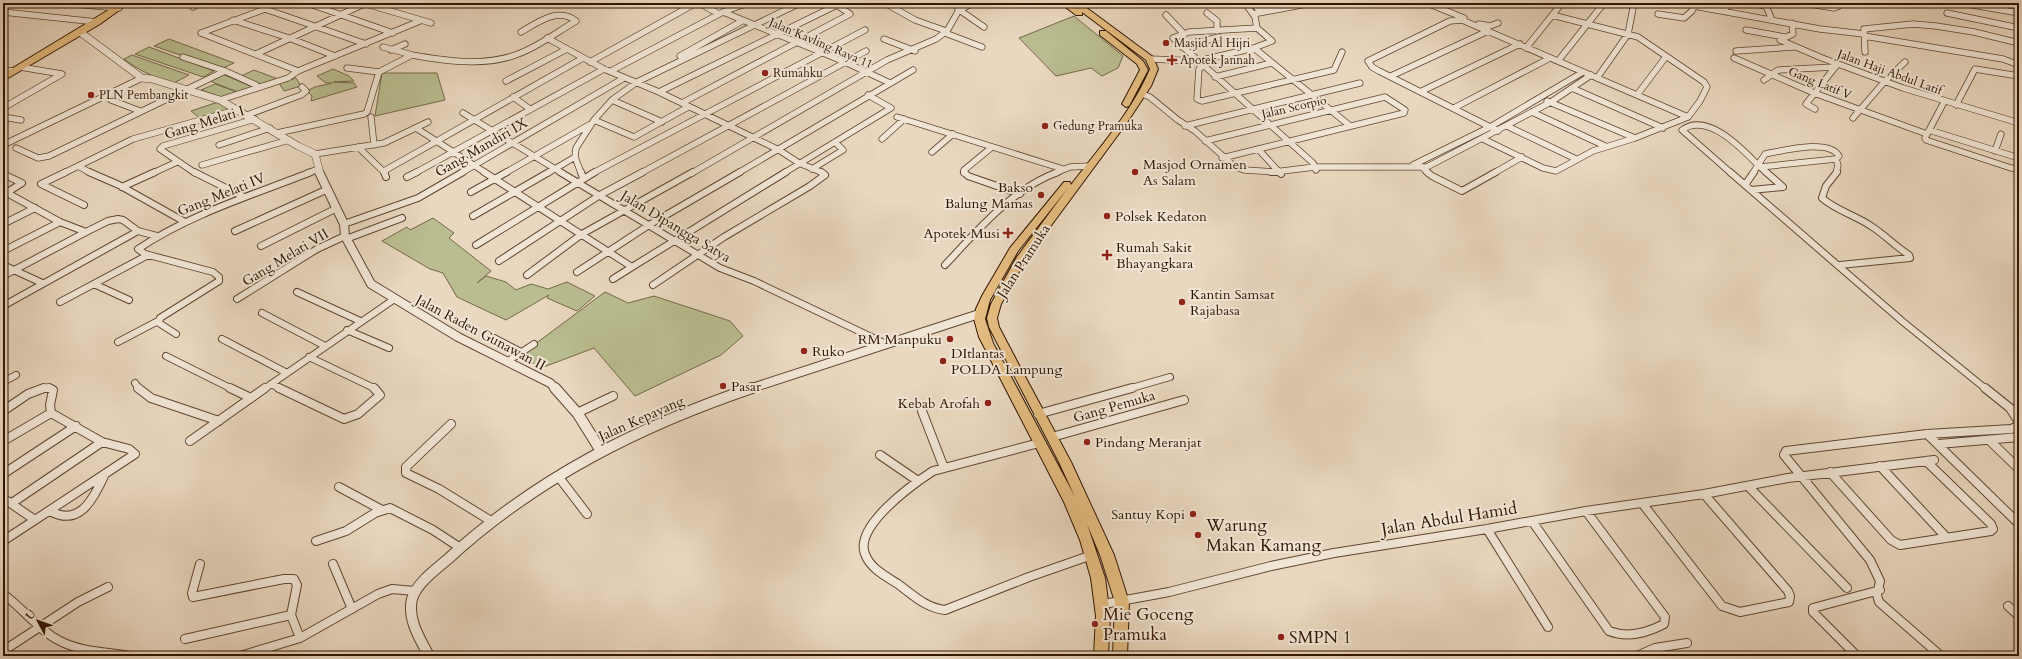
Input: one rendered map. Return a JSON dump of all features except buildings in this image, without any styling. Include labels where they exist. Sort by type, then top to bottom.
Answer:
[{"type":"highway","points":[[3,78],[98,22],[122,5]]},
{"type":"main road","name":"Jalan Pramuka","points":[[1064,3],[1140,63],[1144,70],[1120,115],[1087,166],[1022,257],[996,304],[992,318],[994,327],[1038,414],[1052,437],[1059,464],[1092,555],[1104,604],[1104,626],[1101,656]]},
{"type":"main road","points":[[1077,3],[1150,59]]},
{"type":"main road","name":"Jalan Pramuka","points":[[1120,656],[1122,602],[1107,555],[1059,464],[1039,443],[1002,374],[981,326],[979,314],[987,296],[1014,250],[1030,229],[1087,166],[1123,122],[1147,86],[1154,70],[1150,59]]},
{"type":"main road","points":[[1030,229],[1041,232]]},
{"type":"street","points":[[62,3],[122,5]]},
{"type":"street","points":[[193,7],[199,3]]},
{"type":"street","points":[[272,3],[265,9],[202,33],[298,71]]},
{"type":"street","points":[[307,3],[393,33]]},
{"type":"street","points":[[256,54],[318,26],[363,3],[431,24]]},
{"type":"street","points":[[590,62],[645,33],[696,3]]},
{"type":"street","name":"Jalan Kavling Raya 11","points":[[699,3],[797,44],[845,62],[890,83]]},
{"type":"street","points":[[725,3],[732,8]]},
{"type":"street","points":[[611,71],[721,13],[748,3]]},
{"type":"street","points":[[668,65],[800,3]]},
{"type":"street","points":[[885,3],[915,20],[982,47]]},
{"type":"street","points":[[527,275],[582,234],[868,73],[887,60],[915,50],[946,32],[958,9],[973,3]]},
{"type":"street","points":[[1245,3],[1253,14],[1257,28]]},
{"type":"street","points":[[1253,3],[1256,7],[1263,9],[1298,3]]},
{"type":"street","points":[[1253,14],[1312,3]]},
{"type":"street","points":[[1427,3],[1482,25],[1490,26],[1498,23]]},
{"type":"street","points":[[1526,48],[1562,3]]},
{"type":"street","points":[[1558,61],[1604,3]]},
{"type":"street","points":[[1597,78],[1628,34],[1634,3]]},
{"type":"street","points":[[1724,3],[1726,11]]},
{"type":"street","points":[[1751,3],[1766,6],[1772,20]]},
{"type":"street","points":[[1804,3],[1834,8],[1839,6],[1840,3]]},
{"type":"street","points":[[1961,3],[2019,13]]},
{"type":"street","points":[[2002,3],[2005,10]]},
{"type":"street","points":[[659,92],[835,4],[850,14],[797,44],[682,103]]},
{"type":"street","points":[[1658,14],[1684,18],[1692,11],[1692,4],[1772,20],[2003,59],[2019,65]]},
{"type":"street","points":[[265,9],[318,26],[366,44]]},
{"type":"street","points":[[958,9],[984,27]]},
{"type":"street","points":[[3,12],[98,22]]},
{"type":"street","points":[[1207,13],[1217,21],[1217,31]]},
{"type":"street","points":[[383,47],[412,55],[447,61],[500,60],[519,54],[576,21],[575,19],[563,14],[557,14],[521,32]]},
{"type":"street","points":[[1947,14],[2019,28]]},
{"type":"street","points":[[1166,15],[1184,34]]},
{"type":"street","points":[[1483,139],[1550,170],[1556,171],[1576,159],[1605,146],[1635,138],[1688,117],[1700,102],[1707,85],[1665,58],[1638,38],[1628,34],[1587,25],[1552,15]]},
{"type":"street","points":[[234,20],[289,38],[335,56]]},
{"type":"street","points":[[1498,130],[1372,66],[1368,61],[1450,21],[1462,20],[1688,117]]},
{"type":"street","points":[[220,100],[288,78],[298,71],[420,21]]},
{"type":"street","points":[[580,180],[576,157],[578,143],[593,122],[612,100],[637,82],[742,21]]},
{"type":"street","points":[[1746,30],[1785,37],[1793,33],[1792,23]]},
{"type":"street","points":[[1865,52],[1865,28],[1918,24],[1974,32],[2019,43]]},
{"type":"street","points":[[1150,59],[1198,61],[1254,48],[1273,40],[1271,37],[1257,28],[1184,34],[1173,38],[1182,47],[1198,61],[1233,93],[1289,141],[1318,169]]},
{"type":"street","points":[[476,245],[580,180],[865,30]]},
{"type":"street","points":[[1391,76],[1488,31]]},
{"type":"street","points":[[80,32],[142,78],[152,79],[220,100],[314,154],[384,143],[428,122]]},
{"type":"street","points":[[1182,47],[1219,37]]},
{"type":"street","name":"Jalan Haji Abdul Latif","points":[[1785,37],[1780,40],[1836,66],[1885,81],[1944,102],[2019,123]]},
{"type":"street","points":[[547,38],[604,69],[637,82],[682,103],[726,126],[779,150],[799,164],[823,172],[825,175],[810,186],[699,254],[653,285]]},
{"type":"street","points":[[884,39],[915,50]]},
{"type":"street","points":[[391,50],[405,44]]},
{"type":"street","points":[[1422,91],[1520,44]]},
{"type":"street","points":[[1736,51],[1796,47]]},
{"type":"street","points":[[1254,48],[1349,125]]},
{"type":"street","points":[[506,81],[567,49]]},
{"type":"street","points":[[498,261],[600,195],[866,51]]},
{"type":"street","points":[[1203,66],[1199,69],[1198,73],[1197,100],[1202,101],[1334,70],[1342,52]]},
{"type":"street","points":[[346,68],[379,72],[412,55]]},
{"type":"street","points":[[183,57],[222,70],[256,85]]},
{"type":"street","points":[[384,171],[583,58]]},
{"type":"street","points":[[1454,108],[1550,58]]},
{"type":"street","points":[[1637,95],[1665,58]]},
{"type":"street","name":"Gang Latif V","points":[[1734,58],[1814,93],[1859,110],[1928,132],[2019,158]]},
{"type":"street","name":"Gang Latif V","points":[[1853,118],[1885,81],[1905,62]]},
{"type":"street","points":[[1215,77],[1272,63]]},
{"type":"street","points":[[1764,80],[1778,70],[1836,66]]},
{"type":"street","points":[[1815,109],[1806,104],[1836,66]]},
{"type":"street","points":[[3,70],[17,69],[62,74],[3,108]]},
{"type":"street","points":[[407,177],[604,69]]},
{"type":"street","points":[[1956,105],[1975,69],[2019,76]]},
{"type":"street","points":[[16,148],[38,158],[44,158],[222,70]]},
{"type":"street","points":[[577,272],[649,225],[779,150],[868,95],[913,70]]},
{"type":"street","points":[[219,145],[274,131],[364,114],[367,112],[379,72]]},
{"type":"street","points":[[1420,165],[1490,127],[1583,72]]},
{"type":"street","points":[[1141,95],[1205,141],[1229,167],[1239,172],[1281,173],[1318,169],[1432,165],[1550,102],[1591,75]]},
{"type":"street","points":[[3,144],[142,78]]},
{"type":"street","name":"Gang Mandiri IX","points":[[344,224],[409,202],[624,78]]},
{"type":"street","points":[[1185,126],[1360,83]]},
{"type":"street","name":"Gang Melati I","points":[[177,162],[162,152],[160,148],[251,117],[301,95],[306,90],[302,87]]},
{"type":"street","points":[[1572,88],[1663,128]]},
{"type":"street","points":[[614,279],[673,240],[891,108],[868,95]]},
{"type":"street","points":[[513,97],[530,109]]},
{"type":"street","name":"Jalan Scorpio","points":[[1205,141],[1269,124],[1387,97],[1404,109],[1404,113],[1349,125]]},
{"type":"street","points":[[1540,97],[1635,138]]},
{"type":"street","points":[[111,100],[140,111]]},
{"type":"street","points":[[612,100],[662,122]]},
{"type":"street","points":[[1944,102],[1928,132],[1926,140],[2004,166],[2019,169]]},
{"type":"street","points":[[471,192],[593,122],[634,137],[688,106]]},
{"type":"street","points":[[84,205],[41,185],[80,167],[120,145],[142,136],[236,110]]},
{"type":"street","points":[[1532,112],[1605,146]]},
{"type":"street","name":"Jalan Dipangga Satya","points":[[463,113],[554,169],[580,180],[600,195],[720,268],[760,284],[884,344]]},
{"type":"street","points":[[897,116],[1063,169]]},
{"type":"street","points":[[3,117],[21,120]]},
{"type":"street","points":[[371,117],[374,145]]},
{"type":"street","points":[[882,139],[904,119]]},
{"type":"street","points":[[1222,158],[1349,125]]},
{"type":"street","points":[[1507,126],[1576,159]]},
{"type":"street","points":[[1750,190],[1783,187],[1759,165],[1712,128],[1694,126],[1682,130],[1750,190],[1840,265],[1908,326],[2010,408],[2019,422]]},
{"type":"street","points":[[416,128],[632,266]]},
{"type":"street","points":[[932,152],[953,134]]},
{"type":"street","points":[[1995,151],[2001,134]]},
{"type":"street","points":[[202,165],[289,140]]},
{"type":"street","points":[[812,169],[843,150],[835,142]]},
{"type":"street","points":[[992,146],[964,170],[964,173],[968,176],[1020,194]]},
{"type":"street","points":[[358,147],[384,171],[386,177]]},
{"type":"street","points":[[1745,185],[1765,154],[1820,147],[1830,148],[1836,152],[1839,156],[1836,159],[1839,170],[1825,186],[1822,198],[1829,206],[1843,214],[1868,224],[1879,231],[1892,244],[1909,255],[1910,258],[1840,265]]},
{"type":"street","points":[[1258,149],[1281,173]]},
{"type":"street","name":"Jalan Raden Gunawan II","points":[[314,154],[318,169],[344,224],[345,237],[371,284],[393,300],[458,337],[550,383],[561,392],[577,413],[601,451]]},
{"type":"street","points":[[473,216],[576,157]]},
{"type":"street","points":[[1420,165],[1432,176],[1462,191],[1522,157]]},
{"type":"street","points":[[1759,165],[1836,159]]},
{"type":"street","points":[[122,187],[177,162],[202,177],[244,197]]},
{"type":"street","points":[[945,265],[1003,207],[1020,194],[1063,169],[1087,166]]},
{"type":"street","points":[[80,167],[100,178],[122,187],[185,222]]},
{"type":"street","name":"Gang Melati IV","points":[[148,255],[139,251],[138,249],[157,236],[185,222],[244,197],[318,169]]},
{"type":"street","points":[[3,174],[22,183],[5,194]]},
{"type":"street","points":[[235,231],[328,189]]},
{"type":"street","points":[[5,194],[60,222],[86,232]]},
{"type":"street","points":[[3,224],[35,208]]},
{"type":"street","points":[[261,246],[336,208]]},
{"type":"street","name":"Gang Melati VII","points":[[237,299],[317,249],[345,237],[402,218]]},
{"type":"street","points":[[3,276],[108,221],[118,219],[123,220],[138,231],[157,236]]},
{"type":"street","points":[[3,251],[60,222]]},
{"type":"street","points":[[3,306],[138,231]]},
{"type":"street","points":[[60,302],[148,255],[213,272],[220,279],[169,312],[158,321],[140,329],[118,342]]},
{"type":"street","points":[[3,265],[42,283]]},
{"type":"street","points":[[94,284],[129,300]]},
{"type":"street","points":[[297,292],[360,321]]},
{"type":"street","points":[[190,441],[347,330],[393,300]]},
{"type":"street","points":[[262,313],[325,346]]},
{"type":"street","name":"Jalan Kepayang","points":[[429,656],[420,639],[410,609],[412,598],[416,591],[459,547],[491,521],[558,476],[601,451],[632,436],[717,400],[775,378],[979,314]]},
{"type":"street","points":[[158,321],[176,334]]},
{"type":"street","points":[[347,330],[389,348]]},
{"type":"street","points":[[494,338],[521,352]]},
{"type":"street","points":[[222,339],[287,373]]},
{"type":"street","points":[[508,361],[534,344]]},
{"type":"street","points":[[166,356],[251,398]]},
{"type":"street","points":[[271,384],[344,419],[358,414],[380,395],[377,389],[309,357]]},
{"type":"street","points":[[3,382],[16,375]]},
{"type":"street","points":[[1038,414],[1170,377]]},
{"type":"street","points":[[135,383],[140,391],[151,398],[219,421]]},
{"type":"street","points":[[3,411],[37,390],[47,386],[53,390],[50,405],[51,412]]},
{"type":"street","points":[[577,413],[613,396]]},
{"type":"street","name":"Gang Pemuka","points":[[1052,437],[1184,400]]},
{"type":"street","points":[[922,411],[944,468]]},
{"type":"street","points":[[3,541],[133,457],[135,454],[129,449],[102,442],[51,412]]},
{"type":"street","points":[[3,441],[51,412]]},
{"type":"street","points":[[451,424],[406,467],[406,473],[422,479],[459,500],[491,521]]},
{"type":"street","points":[[3,474],[76,426]]},
{"type":"street","points":[[1941,656],[1885,608],[1877,595],[1880,590],[1881,579],[1870,560],[1784,456],[1786,451],[1927,434],[2011,429],[2019,426]]},
{"type":"street","points":[[1927,434],[1939,444],[2019,524]]},
{"type":"street","points":[[1939,444],[1990,441],[2019,437]]},
{"type":"street","points":[[1990,441],[2019,469]]},
{"type":"street","points":[[12,503],[102,442]]},
{"type":"street","points":[[1039,443],[933,471],[918,481],[878,518],[865,536],[863,547],[866,556],[873,567],[933,608],[945,610],[1029,577],[1092,555]]},
{"type":"street","points":[[880,455],[918,481]]},
{"type":"street","name":"Jalan Abdul Hamid","points":[[1104,604],[1122,602],[1334,553],[1487,529],[1586,511],[1704,494],[1802,476],[1930,461],[1993,529],[1987,532],[1947,538]]},
{"type":"street","points":[[1880,466],[1947,538]]},
{"type":"street","points":[[1830,472],[1894,542],[1900,544],[1947,538]]},
{"type":"street","points":[[50,511],[63,517],[74,515],[92,499],[105,475]]},
{"type":"street","points":[[558,476],[587,514]]},
{"type":"street","points":[[1748,486],[1847,588]]},
{"type":"street","points":[[339,487],[382,510]]},
{"type":"street","points":[[1642,503],[1722,606],[1740,612],[1788,602],[1790,596],[1788,591],[1704,494]]},
{"type":"street","points":[[3,498],[35,520]]},
{"type":"street","points":[[316,541],[346,531],[382,510],[390,508],[433,530],[459,547]]},
{"type":"street","points":[[1532,521],[1609,631],[1615,634],[1623,635],[1664,624],[1664,617],[1586,511]]},
{"type":"street","points":[[1487,529],[1548,627]]},
{"type":"street","points":[[200,564],[192,593],[193,597],[196,598],[284,579],[294,579],[297,585],[291,615],[300,638]]},
{"type":"street","points":[[333,564],[352,609]]},
{"type":"street","points":[[3,651],[78,602],[108,587]]},
{"type":"street","points":[[240,656],[300,638],[392,589],[416,591]]},
{"type":"street","points":[[1857,656],[1813,612],[1813,608],[1880,590]]},
{"type":"street","points":[[3,594],[61,642],[80,648],[130,656]]},
{"type":"street","points":[[2008,606],[2019,616]]},
{"type":"street","points":[[184,639],[291,615]]},
{"type":"street","points":[[1637,656],[1642,652],[1687,643]]},
{"type":"green space","points":[[1074,16],[1123,56],[1118,68],[1102,76],[1091,68],[1056,76],[1019,38]]},
{"type":"green space","points":[[169,39],[234,63],[221,69],[154,46]]},
{"type":"green space","points":[[149,47],[214,71],[203,77],[135,54]]},
{"type":"green space","points":[[132,55],[189,75],[174,83],[160,79],[142,71],[124,59]]},
{"type":"green space","points":[[333,69],[349,76],[354,81],[333,82],[354,83],[357,87],[311,101],[312,96],[307,91],[315,87],[332,83],[326,83],[317,76]]},
{"type":"green space","points":[[254,70],[278,79],[261,85],[241,76]]},
{"type":"green space","points":[[382,73],[437,73],[445,100],[375,116]]},
{"type":"green space","points":[[222,74],[253,87],[238,92],[207,80]]},
{"type":"green space","points":[[296,78],[301,86],[284,91],[279,83]]},
{"type":"green space","points":[[215,84],[237,92],[222,97],[201,90]]},
{"type":"green space","points":[[218,102],[232,110],[201,119],[191,111]]},
{"type":"green space","points":[[433,218],[454,233],[449,238],[491,271],[477,283],[486,276],[506,282],[516,290],[531,284],[548,289],[567,282],[595,296],[577,311],[547,298],[549,295],[506,320],[457,297],[443,273],[430,269],[382,241],[407,227],[410,230]]},
{"type":"green space","points":[[605,292],[628,303],[654,296],[730,321],[743,336],[721,355],[635,396],[594,348],[541,368],[519,356]]},
{"type":"place","name":"Masjid Al Hijri","points":[[1166,43]]},
{"type":"place","name":"Apotek Jannah","points":[[1172,60]]},
{"type":"place","name":"Rumahku","points":[[765,73]]},
{"type":"place","name":"PLN Pembangkit","points":[[91,95]]},
{"type":"place","name":"Gedung Pramuka","points":[[1045,126]]},
{"type":"place","name":"Masjod Ornamen As Salam","points":[[1135,172]]},
{"type":"place","name":"Bakso Balung Mamas","points":[[1041,195]]},
{"type":"place","name":"Polsek Kedaton","points":[[1107,216]]},
{"type":"place","name":"Apotek Musi","points":[[1008,233]]},
{"type":"place","name":"Rumah Sakit Bhayangkara","points":[[1107,255]]},
{"type":"place","name":"Kantin Samsat Rajabasa","points":[[1182,302]]},
{"type":"place","name":"RM Manpuku","points":[[950,339]]},
{"type":"place","name":"Ruko","points":[[804,351]]},
{"type":"place","name":"DItlantas POLDA Lampung","points":[[943,361]]},
{"type":"place","name":"Pasar","points":[[723,386]]},
{"type":"place","name":"Kebab Arofah","points":[[988,403]]},
{"type":"place","name":"Pindang Meranjat","points":[[1087,442]]},
{"type":"place","name":"Santuy Kopi","points":[[1193,514]]},
{"type":"place","name":"Warung Makan Kamang","points":[[1198,535]]},
{"type":"place","name":"Mie Goceng Pramuka","points":[[1095,624]]},
{"type":"place","name":"SMPN 1","points":[[1281,637]]}]
